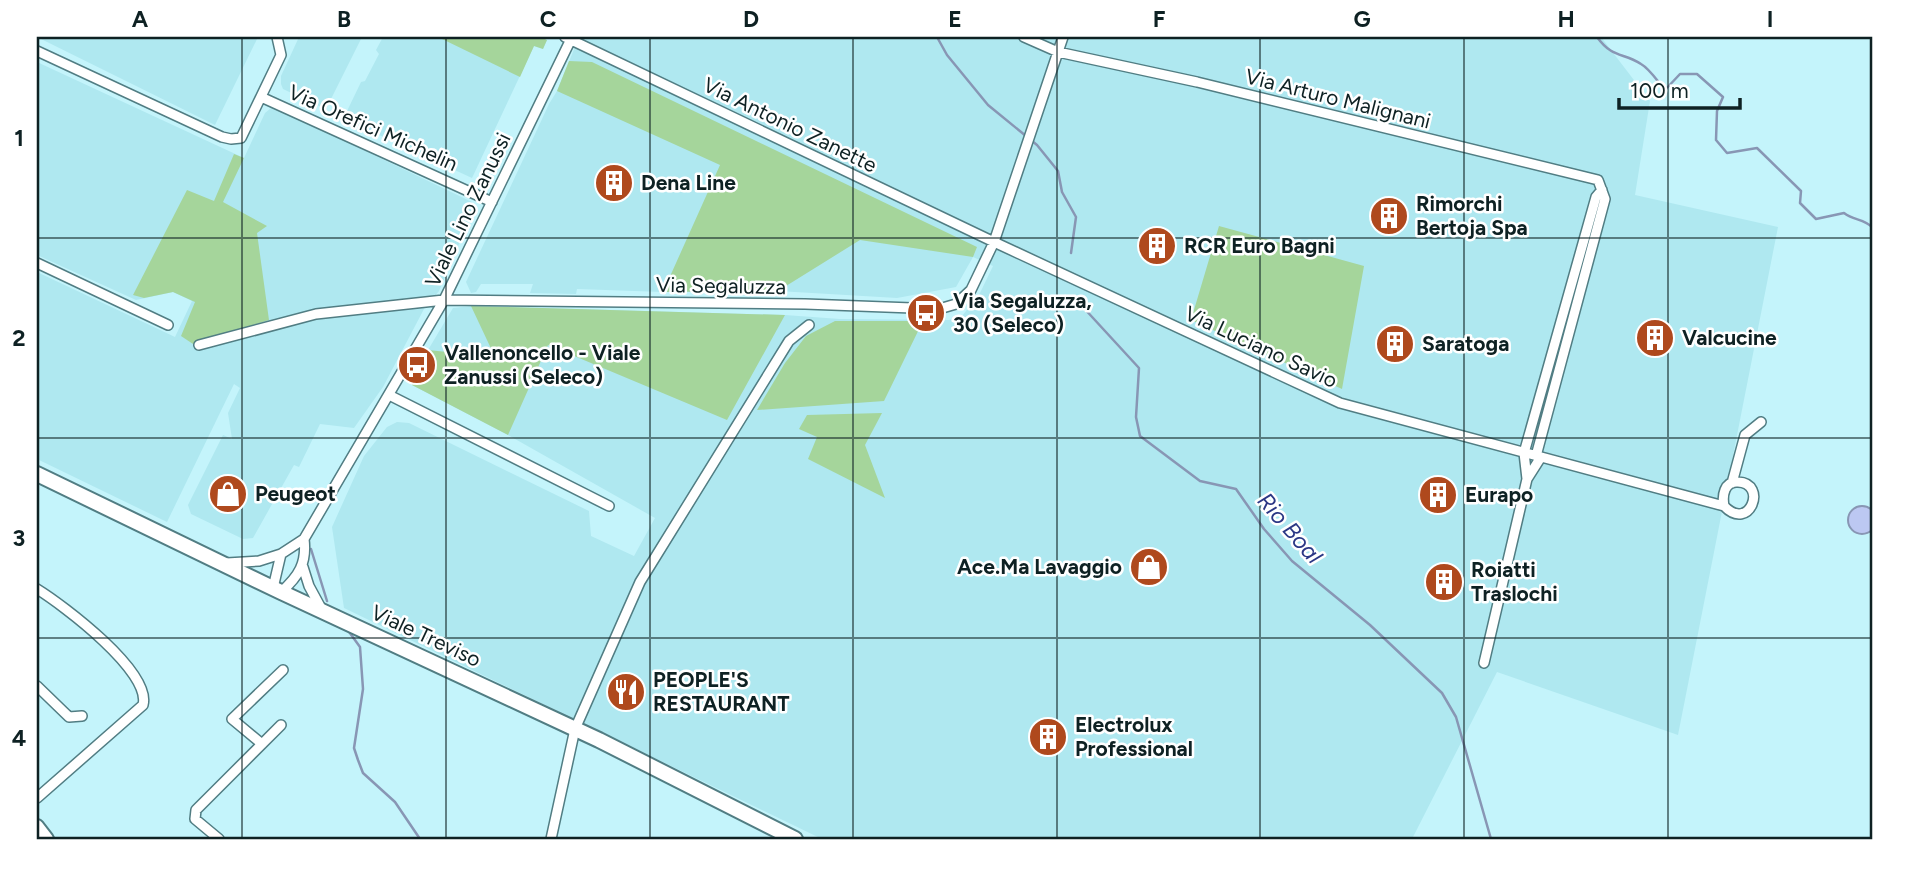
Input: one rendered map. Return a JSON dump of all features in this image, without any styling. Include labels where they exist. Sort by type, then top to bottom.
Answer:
[{"type":"main road","name":"Viale Treviso","points":[[37,474],[323,612],[575,729],[795,839]]},
{"type":"street","name":"Via Orefici Michelin","points":[[277,37],[281,55],[261,97],[492,202]]},
{"type":"street","points":[[1024,37],[1058,52]]},
{"type":"street","name":"Via Segaluzza","points":[[199,345],[316,314],[444,300],[805,304],[939,309],[956,303],[971,290],[993,242],[1063,37]]},
{"type":"street","name":"Viale Lino Zanussi","points":[[222,564],[259,561],[281,554],[304,539],[444,300],[569,38]]},
{"type":"street","name":"Via Antonio Zanette","points":[[569,38],[993,242]]},
{"type":"street","points":[[37,51],[231,139],[241,138],[261,97]]},
{"type":"street","name":"Via Arturo Malignani","points":[[1058,52],[1198,82],[1598,180],[1602,190]]},
{"type":"street","points":[[1527,479],[1524,453],[1596,197],[1602,190]]},
{"type":"street","points":[[1484,663],[1527,479],[1539,457],[1605,199],[1602,190]]},
{"type":"street","name":"Via Luciano Savio","points":[[993,242],[1340,403],[1707,502],[1723,502],[1730,512],[1746,512],[1752,507],[1753,491],[1748,485],[1732,483]]},
{"type":"street","points":[[37,263],[167,325]]},
{"type":"street","points":[[551,839],[575,729],[640,582],[789,341],[808,325]]},
{"type":"street","points":[[389,395],[610,506]]},
{"type":"street","points":[[1723,502],[1726,488],[1732,483],[1745,435],[1761,422]]},
{"type":"street","name":"Viale Lino Zanussi","points":[[304,539],[306,551],[303,567],[309,586],[323,612]]},
{"type":"street","points":[[277,590],[281,554]]},
{"type":"street","points":[[277,590],[295,580],[303,567]]},
{"type":"street","points":[[37,589],[94,631],[125,664],[139,683],[145,697],[143,705],[37,798]]},
{"type":"street","points":[[262,744],[232,719],[283,670]]},
{"type":"street","points":[[38,689],[69,717],[82,716]]},
{"type":"street","points":[[219,839],[195,819],[196,810],[281,725]]},
{"type":"street","points":[[37,825],[47,839]]},
{"type":"shaded area","points":[[37,37],[258,37],[215,125]]},
{"type":"shaded area","points":[[299,37],[362,37],[327,107],[321,107],[283,89],[281,84],[281,76]]},
{"type":"shaded area","points":[[383,37],[540,37],[547,40],[543,49],[534,46],[472,178],[351,122],[347,116],[361,82],[365,81],[379,54],[376,50]]},
{"type":"shaded area","points":[[579,37],[1601,37],[1650,101],[1635,195],[1778,227],[1678,735],[1497,672],[1412,839],[822,839],[344,608],[332,527],[364,456],[387,427],[397,422],[409,423],[589,511],[591,536],[634,556],[655,518],[508,435],[412,385],[428,350],[453,308],[471,306],[840,319],[949,320],[962,316],[980,293],[993,266],[973,257],[956,287],[897,298],[778,291],[663,292],[577,289],[576,294],[530,293],[533,284],[481,284],[476,292],[471,293],[466,282],[557,91]]},
{"type":"shaded area","points":[[37,62],[244,158],[265,113],[271,108],[278,109],[472,202],[473,211],[439,291],[424,309],[383,387],[354,428],[320,424],[299,467],[294,465],[253,538],[243,539],[191,514],[188,505],[223,435],[232,439],[228,413],[240,388],[234,384],[167,522],[37,459],[37,272],[175,337],[192,301],[173,292],[136,300],[37,255]]},
{"type":"shaded area","points":[[1862,506],[1872,510],[1876,520],[1872,530],[1862,534],[1852,530],[1848,520],[1852,510]]},
{"type":"green space","points":[[438,37],[540,37],[547,40],[543,49],[534,46],[520,77]]},
{"type":"green space","points":[[569,61],[592,62],[977,247],[973,257],[860,240],[778,291],[663,292],[720,165],[557,91]]},
{"type":"green space","points":[[234,154],[244,158],[223,202],[267,226],[257,233],[269,320],[193,344],[181,336],[195,302],[173,292],[144,298],[133,295],[187,190],[214,201]]},
{"type":"green space","points":[[1219,226],[1364,266],[1342,389],[1191,320]]},
{"type":"green space","points":[[471,306],[785,315],[727,420],[548,345],[508,435],[412,385],[428,350],[495,357]]},
{"type":"green space","points":[[835,321],[923,321],[884,401],[757,410],[785,363],[806,336]]},
{"type":"green space","points":[[882,413],[865,445],[885,498],[808,459],[817,437],[799,429],[807,415]]},
{"type":"waterway","name":"Rio Boal","points":[[937,37],[947,55],[988,105],[1037,145],[1058,171],[1062,192],[1076,217],[1071,253]]},
{"type":"waterway","points":[[1597,37],[1608,49],[1644,66],[1665,90],[1680,74],[1697,74],[1723,97],[1717,111],[1716,140],[1727,153],[1757,148],[1801,191],[1800,203],[1816,219],[1844,213],[1873,228]]},
{"type":"waterway","name":"Rio Boal","points":[[1081,298],[1082,306],[1139,368],[1136,417],[1140,436],[1200,481],[1236,489],[1264,529],[1292,561],[1370,625],[1442,693],[1456,717],[1491,839]]},
{"type":"waterway","points":[[311,549],[327,601]]},
{"type":"waterway","points":[[347,629],[360,647],[363,689],[354,748],[358,760],[363,773],[395,802],[420,839]]},
{"type":"place","name":"Dena Line","points":[[614,183]]},
{"type":"place","name":"Rimorchi Bertoja Spa","points":[[1389,216]]},
{"type":"place","name":"RCR Euro Bagni","points":[[1157,246]]},
{"type":"place","name":"Via Segaluzza, 30 (Seleco)","points":[[926,313]]},
{"type":"place","name":"Valcucine","points":[[1655,338]]},
{"type":"place","name":"Saratoga","points":[[1395,344]]},
{"type":"place","name":"Vallenoncello - Viale Zanussi (Seleco)","points":[[417,365]]},
{"type":"place","name":"Peugeot","points":[[228,494]]},
{"type":"place","name":"Eurapo","points":[[1438,495]]},
{"type":"place","name":"Ace.Ma Lavaggio","points":[[1149,567]]},
{"type":"place","name":"Roiatti Traslochi","points":[[1444,582]]},
{"type":"place","name":"PEOPLE'S RESTAURANT","points":[[626,692]]},
{"type":"place","name":"Electrolux Professional","points":[[1048,737]]}]
